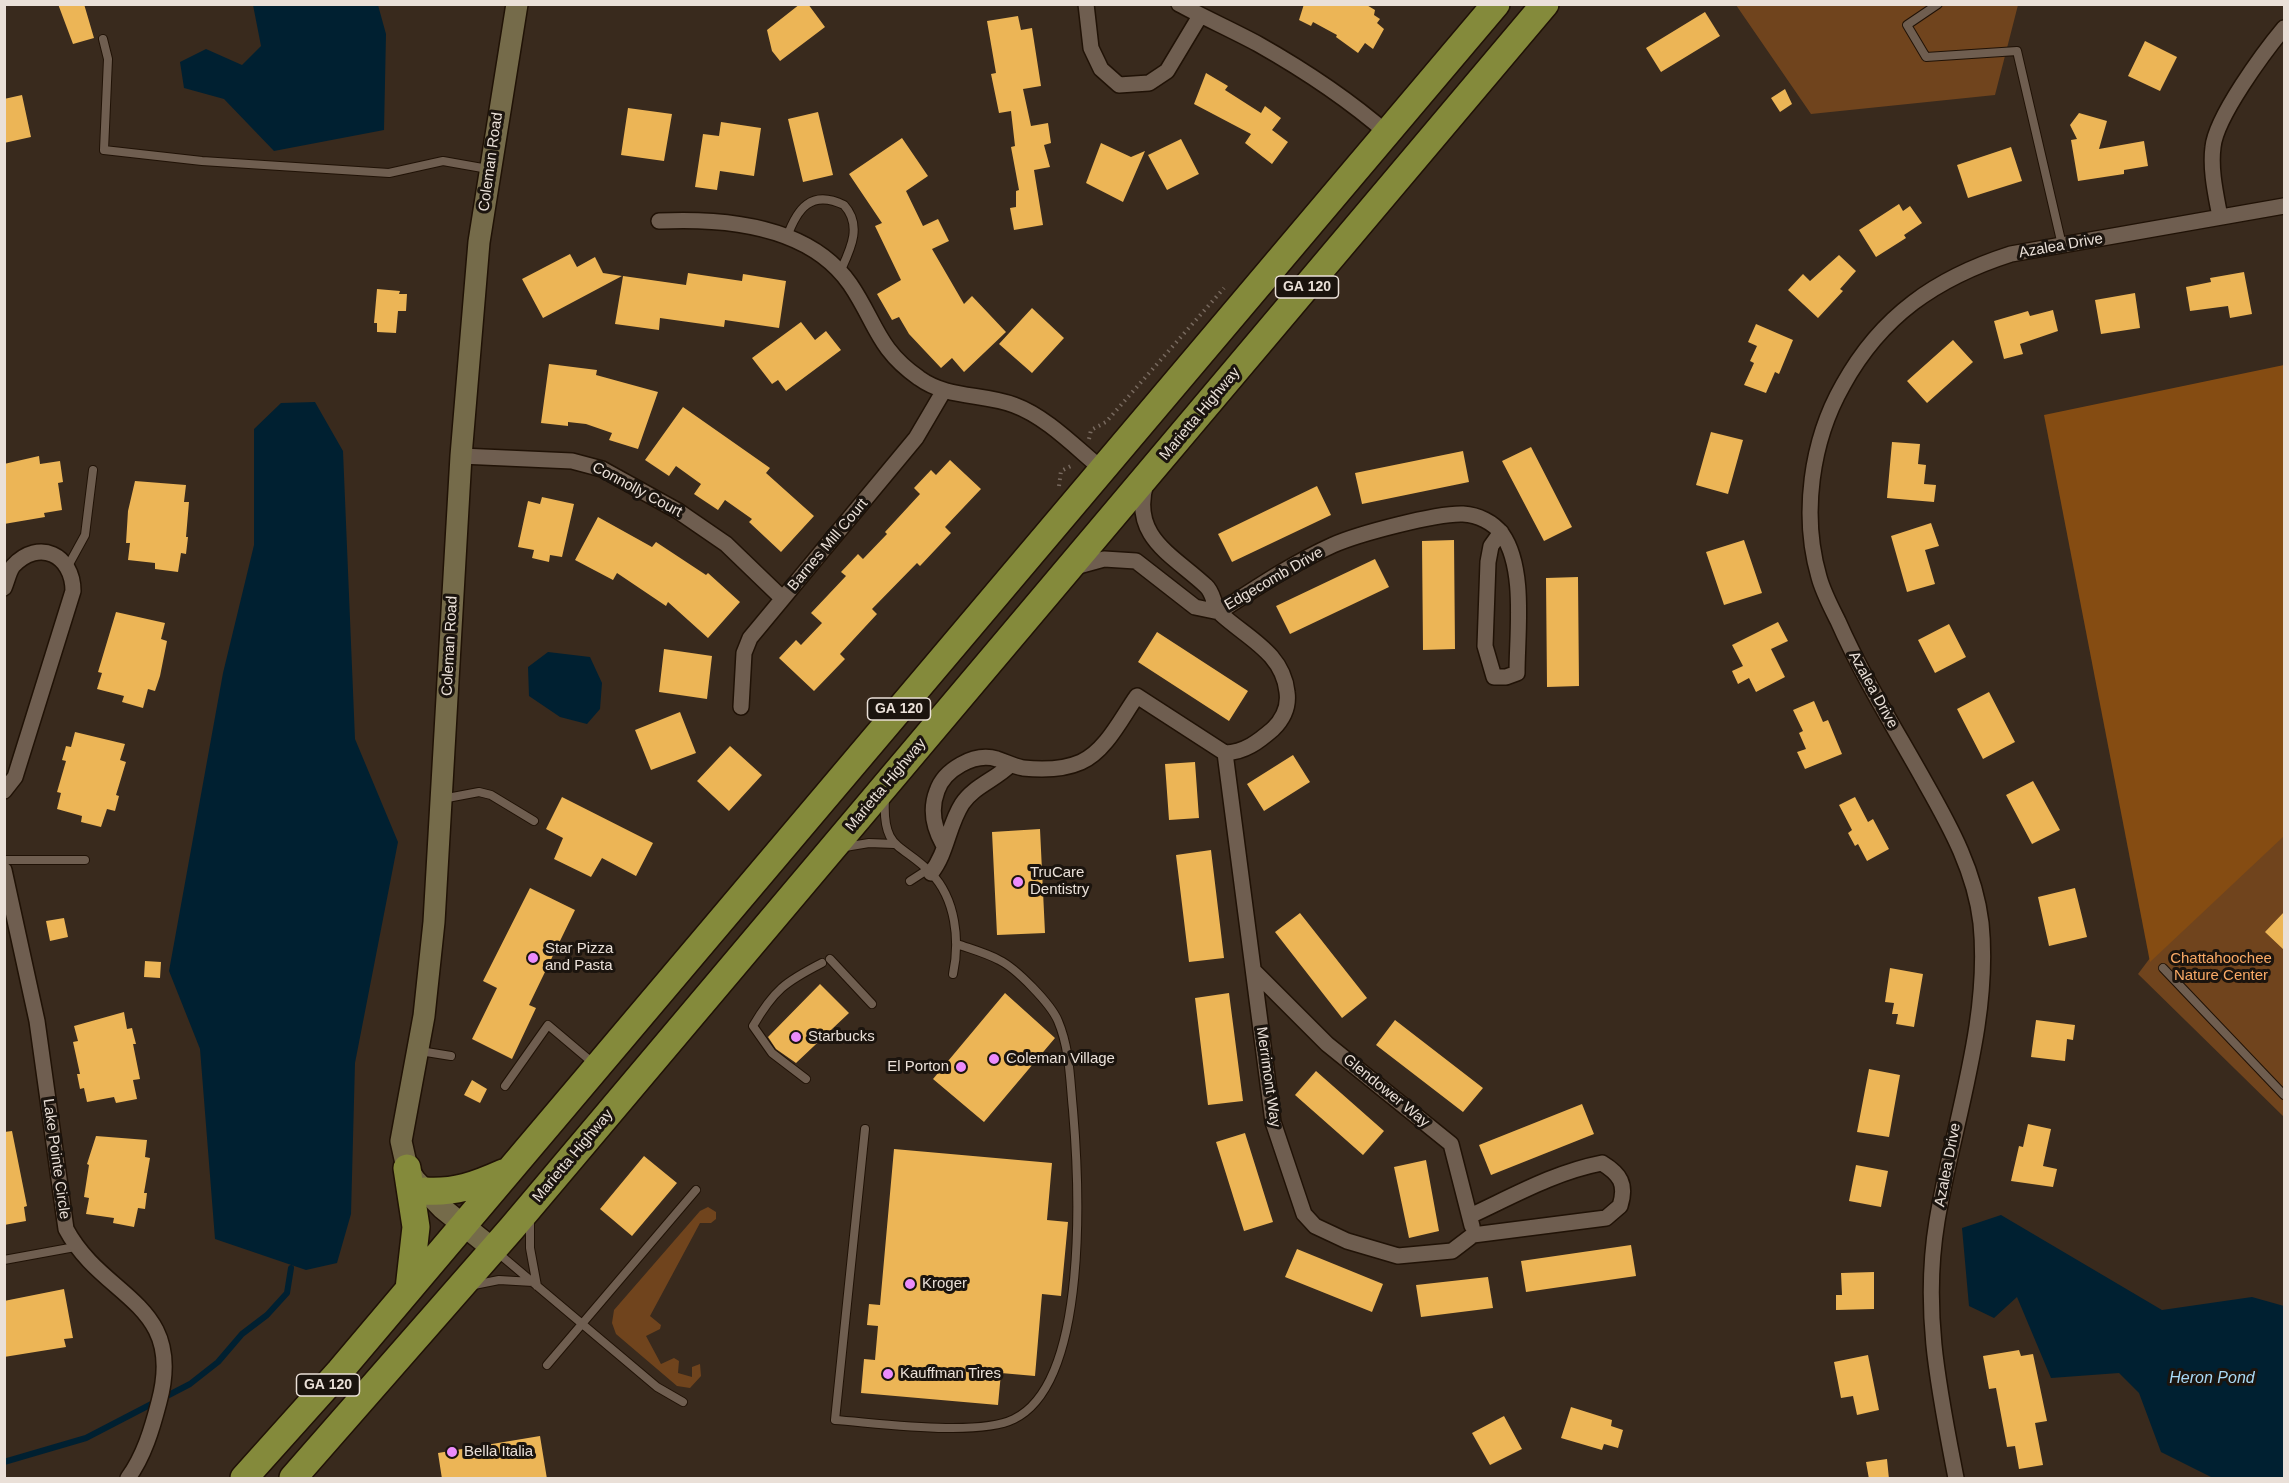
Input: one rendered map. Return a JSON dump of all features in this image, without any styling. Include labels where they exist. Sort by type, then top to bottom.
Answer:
[{"type":"highway","name":"GA 120","points":[[244,1479],[409,1289],[1496,4]]},
{"type":"highway","name":"Marietta Highway","points":[[293,1479],[494,1249],[1545,4]]},
{"type":"highway","points":[[407,1168],[416,1227],[409,1289]]},
{"type":"highway","points":[[425,1191],[441,1192],[463,1189],[509,1170]]},
{"type":"street","name":"Coleman Road","points":[[494,1249],[462,1225],[425,1191],[407,1168],[401,1141],[424,1016],[434,922],[461,456],[479,242],[517,4]]},
{"type":"street","points":[[1086,4],[1091,48],[1101,69],[1119,85],[1149,83],[1167,70],[1200,16]]},
{"type":"street","points":[[1179,4],[1257,43],[1309,75],[1358,108],[1388,134]]},
{"type":"street","points":[[2220,217],[2212,161],[2218,127],[2270,44],[2284,28]]},
{"type":"street","name":"Azalea Drive","points":[[1956,1479],[1934,1360],[1930,1284],[1936,1222],[1981,1002],[1983,962],[1980,920],[1972,880],[1956,837],[1854,656],[1820,581],[1813,551],[1810,516],[1815,458],[1831,406],[1857,359],[1893,318],[1940,283],[1974,266],[2011,254],[2284,206]]},
{"type":"street","points":[[659,220],[704,219],[787,237],[820,254],[850,284],[888,351],[920,379],[943,392],[1015,405],[1046,424],[1102,470]]},
{"type":"street","name":"Barnes Mill Court","points":[[741,707],[744,653],[750,638],[916,438],[943,392]]},
{"type":"street","name":"Connolly Court","points":[[461,456],[572,461],[602,469],[678,511],[726,544],[782,598]]},
{"type":"street","points":[[1149,475],[1142,507],[1148,531],[1161,548],[1209,588],[1219,612]]},
{"type":"street","name":"Edgecomb Drive","points":[[1219,612],[1276,574],[1335,544],[1379,530],[1462,514],[1485,519],[1501,532]]},
{"type":"street","points":[[1501,532],[1510,548],[1517,582],[1517,673],[1506,677],[1494,677],[1485,646],[1488,562],[1491,546],[1501,532]]},
{"type":"street","points":[[4,588],[11,568],[27,554],[47,552],[58,557],[68,566],[73,579],[73,591],[15,777],[4,791]]},
{"type":"street","points":[[943,844],[936,829],[933,804],[938,787],[948,774],[962,765],[979,759],[996,759],[1010,765],[1058,768],[1084,761],[1101,746],[1137,696],[1225,753],[1236,753],[1252,746],[1271,730],[1283,715],[1288,697],[1284,676],[1272,655],[1219,612],[1195,607],[1137,561],[1104,559],[1069,570]]},
{"type":"street","name":"Merrimont Way","points":[[1225,753],[1273,1122],[1304,1214],[1315,1226],[1347,1241],[1398,1256],[1452,1251],[1473,1235]]},
{"type":"street","points":[[929,872],[942,859],[943,844],[968,797],[1010,765]]},
{"type":"street","name":"Lake Pointe Circle","points":[[4,870],[37,1021],[66,1229],[75,1247],[141,1307],[159,1335],[165,1354],[165,1377],[157,1408],[137,1466],[128,1479]]},
{"type":"street","name":"Glendower Way","points":[[1254,971],[1327,1044],[1451,1144],[1473,1235]]},
{"type":"street","points":[[1470,1216],[1551,1177],[1602,1163],[1618,1172],[1623,1183],[1620,1206],[1606,1218],[1473,1235]]},
{"type":"lane","points":[[1938,4],[1907,25],[1926,57],[2017,51],[2062,245]]},
{"type":"lane","points":[[103,39],[108,59],[104,150],[202,161],[389,174],[443,161],[489,169]]},
{"type":"lane","points":[[787,237],[794,218],[809,203],[821,199],[844,205],[855,225],[851,248],[840,272]]},
{"type":"lane","points":[[68,566],[85,535],[93,470]]},
{"type":"lane","points":[[888,783],[885,815],[894,844],[939,882],[950,905],[957,944],[953,974]]},
{"type":"lane","points":[[441,800],[479,792],[491,795],[534,821]]},
{"type":"lane","points":[[827,855],[857,844],[894,844]]},
{"type":"lane","points":[[4,861],[85,860]]},
{"type":"lane","points":[[910,881],[929,872]]},
{"type":"lane","points":[[865,1129],[835,1420],[966,1428],[992,1427],[1016,1419],[1035,1402],[1049,1379],[1061,1352],[1069,1316],[1077,1244],[1078,1167],[1068,1054],[1058,1020],[1043,998],[1001,961],[957,944]]},
{"type":"lane","points":[[806,1079],[772,1053],[753,1026],[765,1004],[786,981],[826,961],[872,1004]]},
{"type":"lane","points":[[2163,968],[2284,1095]]},
{"type":"lane","points":[[505,1086],[548,1025],[597,1066]]},
{"type":"lane","points":[[417,1051],[451,1056]]},
{"type":"lane","points":[[547,1365],[696,1190]]},
{"type":"lane","points":[[533,1203],[530,1234],[535,1284]]},
{"type":"lane","points":[[4,1260],[75,1247]]},
{"type":"lane","points":[[494,1249],[657,1387],[683,1402]]},
{"type":"lane","points":[[458,1290],[499,1280],[535,1284]]},
{"type":"green space","points":[[1736,5],[2018,5],[1995,95],[1811,114]]},
{"type":"green space","name":"Chattahoochee Nature Center","points":[[2284,780],[2284,1117],[2138,974]]},
{"type":"green space","points":[[708,1207],[716,1212],[716,1219],[711,1223],[700,1223],[650,1316],[661,1325],[660,1329],[646,1336],[661,1364],[674,1358],[679,1361],[678,1373],[692,1377],[692,1367],[700,1364],[701,1376],[690,1388],[677,1386],[616,1334],[612,1323],[614,1310],[700,1211]]},
{"type":"shaded area","points":[[2284,365],[2284,836],[2150,962],[2044,415]]},
{"type":"water","points":[[253,5],[378,5],[386,34],[384,130],[274,151],[224,99],[184,88],[180,62],[206,49],[242,65],[261,46]]},
{"type":"water","points":[[315,402],[343,451],[355,739],[398,842],[355,1063],[351,1214],[337,1263],[306,1270],[215,1239],[200,1049],[169,971],[223,673],[254,545],[254,429],[281,403]]},
{"type":"water","points":[[548,652],[590,657],[602,683],[600,709],[587,724],[560,717],[529,696],[528,667]]},
{"type":"water","name":"Heron Pond","points":[[2001,1215],[2162,1310],[2252,1297],[2284,1306],[2284,1478],[2213,1478],[2161,1452],[2139,1393],[2119,1373],[2051,1378],[2017,1297],[1994,1318],[1969,1306],[1962,1228]]},
{"type":"building","points":[[58,4],[84,4],[94,38],[73,44]]},
{"type":"building","points":[[800,4],[808,4],[825,27],[780,61],[772,51],[767,30]]},
{"type":"building","points":[[1304,4],[1365,4],[1375,10],[1374,15],[1380,19],[1377,23],[1384,29],[1373,49],[1365,43],[1358,53],[1336,37],[1337,35],[1313,22],[1311,26],[1299,20]]},
{"type":"building","points":[[1705,12],[1720,36],[1661,72],[1646,48]]},
{"type":"building","points":[[1018,16],[1021,30],[1032,28],[1041,86],[1023,89],[1031,126],[1048,123],[1051,143],[1044,145],[1050,167],[1034,170],[1043,225],[1014,230],[1010,208],[1016,207],[1016,191],[1019,190],[1011,147],[1015,146],[1011,111],[999,113],[991,74],[996,73],[987,21]]},
{"type":"building","points":[[2145,41],[2177,57],[2160,91],[2128,76]]},
{"type":"building","points":[[1206,73],[1228,86],[1225,90],[1261,113],[1265,106],[1281,118],[1272,130],[1288,142],[1272,164],[1245,143],[1251,134],[1194,104]]},
{"type":"building","points":[[1785,89],[1792,104],[1780,112],[1771,98]]},
{"type":"building","points":[[22,95],[31,137],[4,143],[4,99]]},
{"type":"building","points":[[628,108],[672,114],[664,161],[621,155]]},
{"type":"building","points":[[818,112],[833,175],[803,182],[788,119]]},
{"type":"building","points":[[2079,113],[2107,121],[2099,149],[2144,141],[2148,166],[2124,170],[2124,174],[2078,181],[2071,140],[2077,139],[2070,125]]},
{"type":"building","points":[[721,122],[761,128],[754,176],[720,171],[717,190],[695,187],[703,134],[719,136]]},
{"type":"building","points":[[902,138],[928,176],[906,191],[923,226],[938,219],[949,241],[932,249],[964,304],[972,296],[1006,332],[964,372],[952,358],[941,368],[909,334],[899,317],[892,320],[877,294],[901,280],[875,226],[882,223],[849,174]]},
{"type":"building","points":[[1181,139],[1199,174],[1167,190],[1148,155]]},
{"type":"building","points":[[1101,143],[1131,157],[1145,151],[1123,202],[1086,183]]},
{"type":"building","points":[[2011,147],[2022,181],[1968,198],[1957,165]]},
{"type":"building","points":[[1899,204],[1903,211],[1910,206],[1922,223],[1904,235],[1906,238],[1876,257],[1859,230]]},
{"type":"building","points":[[570,254],[577,267],[595,257],[603,273],[622,276],[543,318],[522,279]]},
{"type":"building","points":[[1839,255],[1856,271],[1840,289],[1843,291],[1818,318],[1788,290],[1803,274],[1810,281]]},
{"type":"building","points":[[2244,272],[2252,314],[2230,318],[2228,306],[2190,311],[2186,287],[2211,282],[2210,278]]},
{"type":"building","points":[[688,273],[742,281],[743,274],[786,281],[779,328],[725,320],[724,327],[660,318],[659,330],[615,324],[623,276],[686,285]]},
{"type":"building","points":[[377,289],[400,291],[399,294],[407,294],[406,311],[398,311],[396,333],[377,332],[377,323],[374,323]]},
{"type":"building","points":[[2135,293],[2140,328],[2101,334],[2095,300]]},
{"type":"building","points":[[1032,308],[1064,338],[1032,373],[999,344]]},
{"type":"building","points":[[2053,310],[2058,331],[2020,344],[2023,354],[2004,359],[1994,321],[2028,311],[2030,316]]},
{"type":"building","points":[[801,322],[815,340],[826,331],[841,350],[786,391],[778,380],[772,384],[752,358]]},
{"type":"building","points":[[1756,324],[1793,340],[1779,374],[1775,372],[1766,393],[1744,385],[1754,363],[1750,361],[1757,346],[1748,342]]},
{"type":"building","points":[[1953,340],[1973,362],[1927,403],[1907,381]]},
{"type":"building","points":[[549,364],[597,370],[596,375],[658,392],[638,449],[609,440],[612,433],[586,424],[568,422],[568,426],[541,423]]},
{"type":"building","points":[[683,407],[770,468],[766,473],[814,516],[781,552],[749,522],[752,519],[725,500],[718,510],[694,494],[701,484],[676,466],[669,476],[645,460]]},
{"type":"building","points":[[1711,432],[1743,440],[1728,494],[1696,485]]},
{"type":"building","points":[[1892,442],[1920,444],[1918,464],[1926,465],[1924,484],[1936,485],[1934,502],[1887,498]]},
{"type":"building","points":[[1531,447],[1572,527],[1544,541],[1502,461]]},
{"type":"building","points":[[1463,451],[1469,482],[1362,504],[1355,473]]},
{"type":"building","points":[[39,456],[40,464],[60,461],[63,482],[58,483],[62,510],[44,513],[45,517],[4,524],[4,464]]},
{"type":"building","points":[[950,460],[981,489],[945,527],[951,533],[920,566],[917,563],[872,609],[877,614],[840,654],[845,659],[814,691],[779,658],[796,640],[801,645],[822,623],[811,613],[846,576],[841,572],[858,554],[863,559],[920,494],[914,488],[931,470],[936,475]]},
{"type":"building","points":[[135,481],[186,485],[184,502],[189,502],[186,537],[188,537],[186,554],[181,553],[178,572],[155,569],[155,563],[128,560],[130,543],[126,543],[128,511]]},
{"type":"building","points":[[1317,486],[1331,515],[1232,562],[1218,534]]},
{"type":"building","points":[[542,497],[574,504],[562,557],[550,555],[549,562],[532,558],[534,550],[518,547],[528,501],[540,504]]},
{"type":"building","points":[[598,517],[652,547],[656,542],[706,575],[708,573],[740,602],[708,638],[668,602],[666,606],[617,573],[613,580],[575,560]]},
{"type":"building","points":[[1931,523],[1939,546],[1925,550],[1935,584],[1907,592],[1891,536]]},
{"type":"building","points":[[1454,540],[1455,649],[1423,650],[1422,541]]},
{"type":"building","points":[[1744,540],[1762,593],[1724,605],[1706,552]]},
{"type":"building","points":[[1375,559],[1389,587],[1290,634],[1276,606]]},
{"type":"building","points":[[1578,577],[1579,686],[1547,687],[1546,578]]},
{"type":"building","points":[[116,612],[165,623],[161,639],[167,641],[160,676],[155,691],[148,689],[143,708],[122,702],[124,696],[97,689],[102,673],[98,672]]},
{"type":"building","points":[[1778,622],[1788,641],[1771,649],[1785,677],[1756,692],[1749,678],[1738,684],[1732,671],[1743,666],[1732,645]]},
{"type":"building","points":[[1949,624],[1966,657],[1935,673],[1918,640]]},
{"type":"building","points":[[1157,632],[1248,691],[1229,721],[1138,662]]},
{"type":"building","points":[[664,649],[712,656],[707,699],[659,692]]},
{"type":"building","points":[[1989,692],[2015,742],[1983,759],[1957,709]]},
{"type":"building","points":[[1814,701],[1823,722],[1828,720],[1842,754],[1805,769],[1797,752],[1806,749],[1799,733],[1803,731],[1793,710]]},
{"type":"building","points":[[680,712],[696,753],[651,770],[635,730]]},
{"type":"building","points":[[75,732],[125,744],[120,760],[126,762],[116,795],[119,796],[115,811],[107,809],[101,827],[81,822],[82,816],[57,809],[61,793],[57,792],[66,761],[62,760],[66,746],[71,747]]},
{"type":"building","points":[[730,746],[762,775],[729,811],[697,781]]},
{"type":"building","points":[[1293,755],[1310,782],[1264,811],[1247,784]]},
{"type":"building","points":[[1195,762],[1199,818],[1169,820],[1165,764]]},
{"type":"building","points":[[2033,781],[2060,830],[2032,844],[2006,795]]},
{"type":"building","points":[[562,797],[653,843],[636,876],[602,858],[591,877],[554,859],[563,838],[546,829]]},
{"type":"building","points":[[1855,797],[1868,822],[1873,819],[1889,849],[1867,861],[1858,844],[1855,846],[1848,833],[1852,830],[1839,805]]},
{"type":"building","name":"TruCare Dentistry","points":[[1040,829],[1045,933],[997,935],[992,832]]},
{"type":"building","points":[[1211,850],[1224,958],[1189,962],[1176,855]]},
{"type":"building","points":[[530,888],[575,910],[529,1005],[536,1008],[512,1059],[472,1039],[497,988],[483,981]]},
{"type":"building","points":[[2075,888],[2087,937],[2049,946],[2038,897]]},
{"type":"building","points":[[2284,912],[2284,950],[2265,932]]},
{"type":"building","points":[[1300,913],[1367,998],[1342,1018],[1275,932]]},
{"type":"building","points":[[64,918],[68,937],[50,941],[46,921]]},
{"type":"building","points":[[145,961],[161,962],[160,978],[144,977]]},
{"type":"building","points":[[1890,968],[1923,974],[1914,1027],[1896,1024],[1898,1014],[1892,1014],[1894,1003],[1885,1002]]},
{"type":"building","points":[[820,984],[849,1013],[796,1063],[776,1049],[768,1037]]},
{"type":"building","name":"Coleman Village","points":[[1005,993],[1055,1038],[984,1122],[933,1079]]},
{"type":"building","points":[[1229,993],[1243,1101],[1208,1105],[1195,998]]},
{"type":"building","points":[[124,1012],[127,1029],[132,1028],[136,1044],[133,1044],[140,1079],[133,1080],[137,1099],[116,1103],[114,1097],[87,1102],[84,1088],[80,1089],[77,1074],[80,1074],[73,1042],[78,1041],[74,1026]]},
{"type":"building","points":[[1395,1020],[1483,1088],[1463,1112],[1376,1045]]},
{"type":"building","points":[[2036,1020],[2075,1025],[2073,1040],[2067,1039],[2065,1061],[2031,1057]]},
{"type":"building","points":[[1869,1069],[1900,1075],[1889,1137],[1857,1132]]},
{"type":"building","points":[[1316,1071],[1384,1131],[1363,1155],[1295,1095]]},
{"type":"building","points":[[472,1080],[487,1089],[480,1103],[464,1095]]},
{"type":"building","points":[[1582,1104],[1594,1134],[1491,1175],[1479,1145]]},
{"type":"building","points":[[2028,1124],[2051,1129],[2043,1166],[2057,1169],[2053,1187],[2011,1181],[2019,1146],[2023,1147]]},
{"type":"building","points":[[12,1131],[27,1206],[24,1207],[26,1221],[4,1225],[4,1132]]},
{"type":"building","points":[[1245,1133],[1273,1222],[1244,1231],[1216,1142]]},
{"type":"building","points":[[96,1136],[147,1140],[145,1157],[150,1158],[144,1193],[147,1193],[145,1209],[138,1208],[134,1227],[113,1223],[114,1218],[86,1214],[89,1198],[84,1197],[89,1165],[87,1164]]},
{"type":"building","points":[[894,1149],[1052,1163],[1047,1220],[1068,1222],[1061,1296],[1042,1294],[1035,1376],[1001,1373],[998,1405],[861,1393],[864,1359],[875,1360],[878,1326],[867,1325],[869,1304],[880,1305]]},
{"type":"building","points":[[644,1156],[677,1183],[632,1236],[600,1209]]},
{"type":"building","points":[[1426,1160],[1439,1231],[1409,1238],[1394,1167]]},
{"type":"building","points":[[1856,1165],[1888,1171],[1881,1207],[1849,1201]]},
{"type":"building","points":[[1631,1245],[1636,1276],[1526,1292],[1521,1261]]},
{"type":"building","points":[[1297,1249],[1383,1284],[1372,1312],[1285,1277]]},
{"type":"building","points":[[1874,1272],[1874,1309],[1836,1310],[1836,1295],[1842,1295],[1841,1273]]},
{"type":"building","points":[[1488,1277],[1493,1308],[1421,1317],[1416,1285]]},
{"type":"building","points":[[64,1289],[73,1338],[64,1339],[66,1347],[4,1357],[4,1301]]},
{"type":"building","points":[[2019,1350],[2021,1356],[2033,1354],[2047,1421],[2035,1423],[2043,1465],[2019,1469],[2015,1446],[2007,1447],[1996,1388],[1989,1389],[1983,1356]]},
{"type":"building","points":[[1868,1355],[1879,1410],[1857,1415],[1853,1396],[1841,1398],[1834,1362]]},
{"type":"building","points":[[1571,1407],[1612,1420],[1611,1426],[1623,1430],[1618,1448],[1604,1444],[1602,1450],[1561,1438]]},
{"type":"building","points":[[1504,1416],[1522,1449],[1490,1465],[1472,1433]]},
{"type":"building","points":[[540,1436],[547,1479],[442,1479],[438,1453]]},
{"type":"building","points":[[1887,1459],[1889,1479],[1869,1479],[1866,1462]]},
{"type":"waterway","points":[[4,1462],[86,1438],[190,1384],[218,1362],[242,1334],[267,1315],[287,1293],[291,1268]]},
{"type":"place","name":"TruCare Dentistry","points":[[1018,882]]},
{"type":"place","name":"Star Pizza and Pasta","points":[[533,958]]},
{"type":"place","name":"Starbucks","points":[[796,1037]]},
{"type":"place","name":"Coleman Village","points":[[994,1059]]},
{"type":"place","name":"El Porton","points":[[961,1067]]},
{"type":"place","name":"Kroger","points":[[910,1284]]},
{"type":"place","name":"Kauffman Tires","points":[[888,1374]]},
{"type":"place","name":"Bella Italia","points":[[452,1452]]}]
